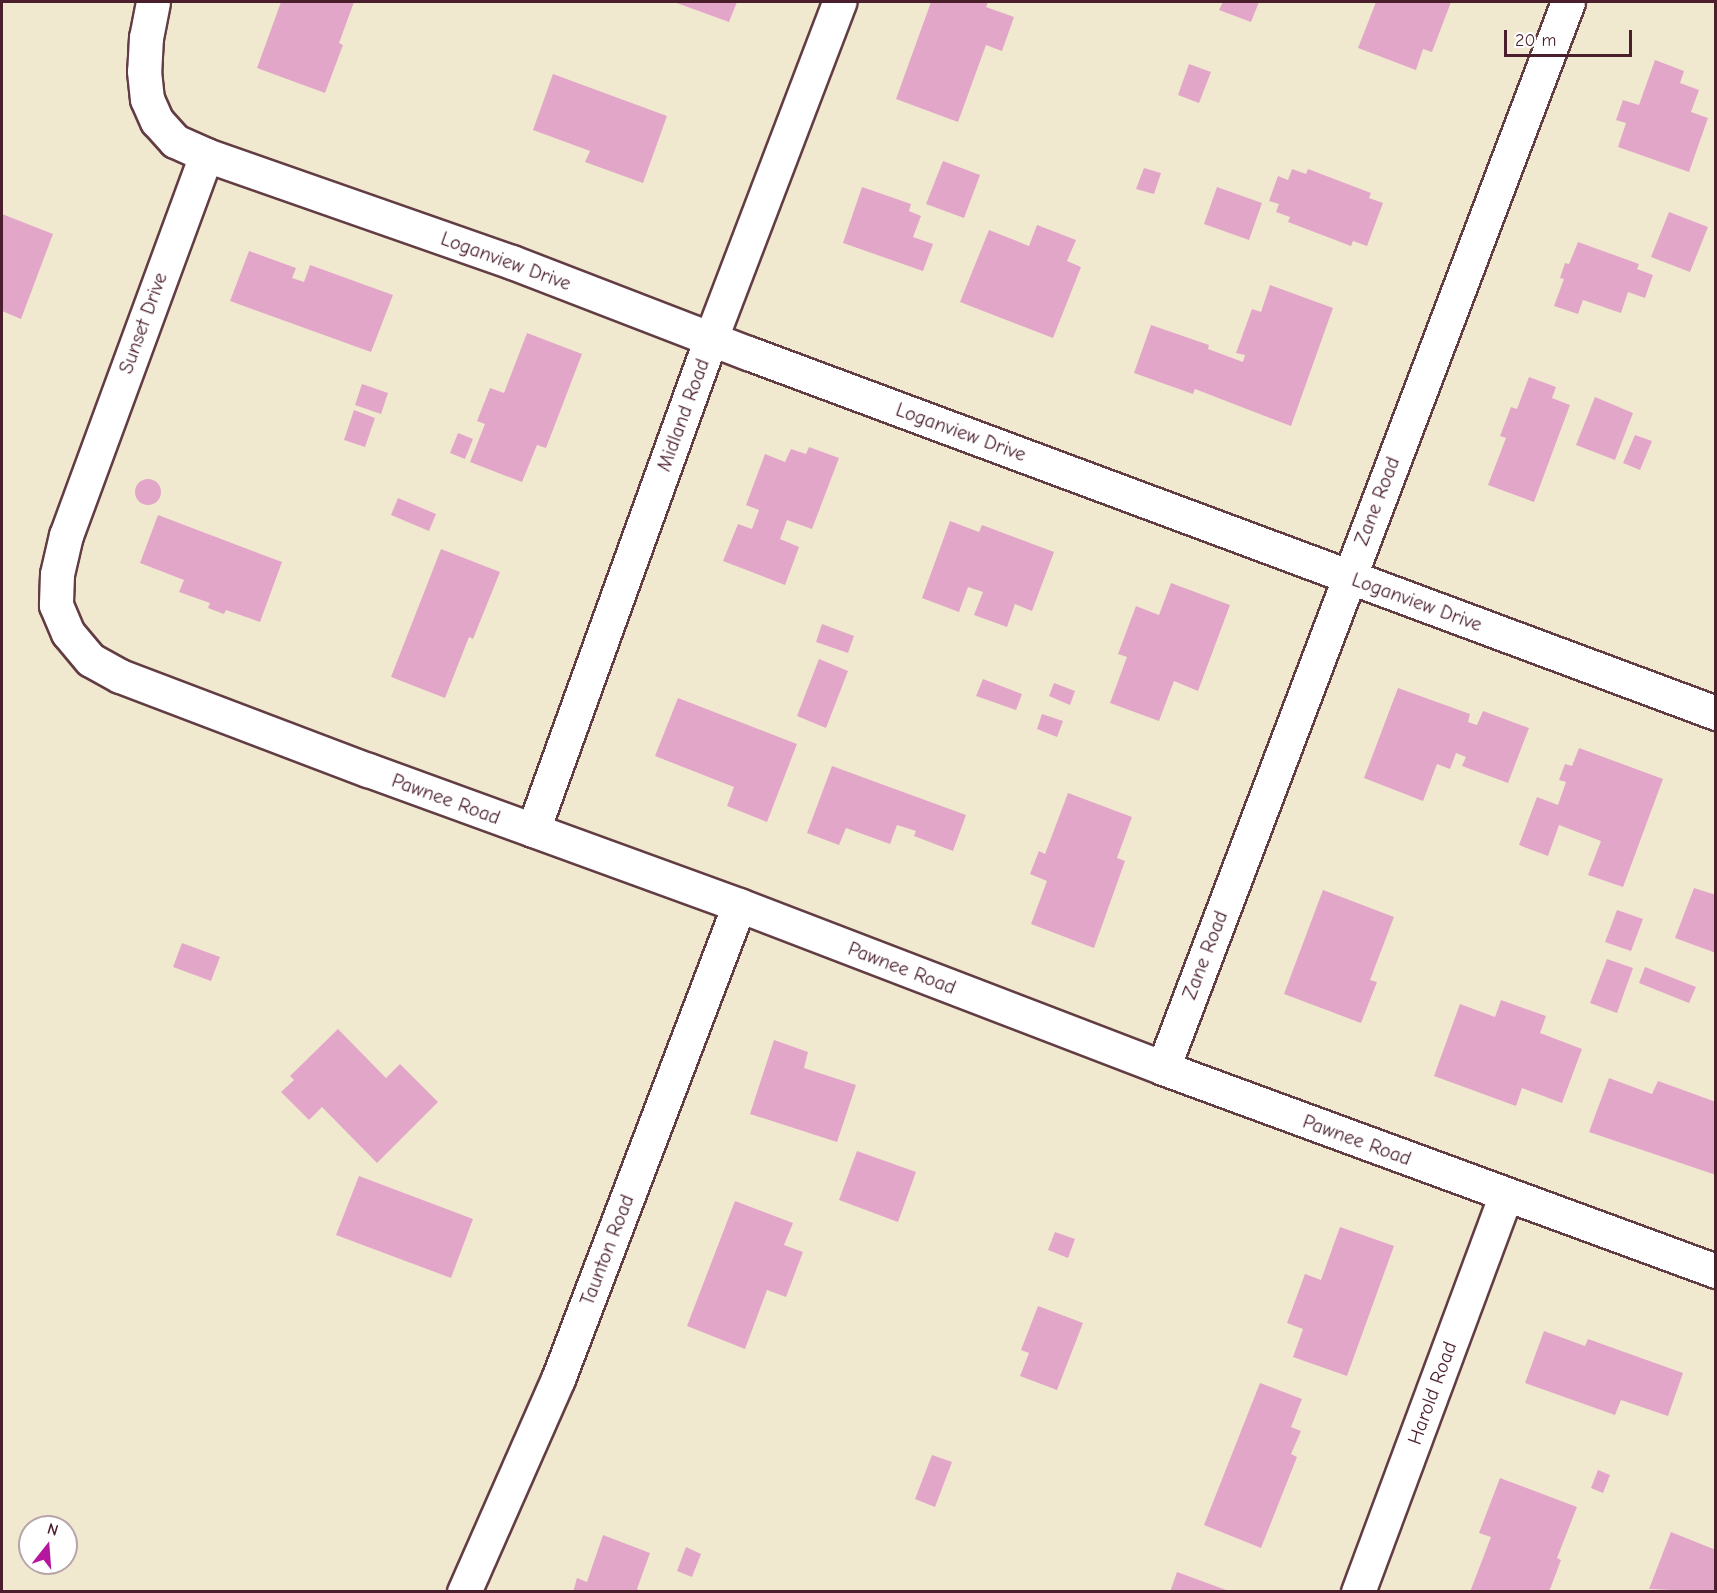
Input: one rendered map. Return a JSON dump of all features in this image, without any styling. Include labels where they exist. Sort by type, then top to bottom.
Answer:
[{"type":"street","points":[[153,2],[146,37],[144,70],[147,99],[157,121],[175,141],[206,155]]},
{"type":"street","name":"Midland Road","points":[[533,830],[711,338],[839,2]]},
{"type":"street","name":"Zane Road","points":[[1163,1068],[1568,2]]},
{"type":"street","name":"Loganview Drive","points":[[206,155],[512,262],[1716,713]]},
{"type":"street","name":"Sunset Drive","points":[[91,660],[68,633],[56,605],[57,574],[70,524],[206,155]]},
{"type":"street","name":"Pawnee Road","points":[[91,660],[130,680],[740,905],[1163,1068],[1716,1271]]},
{"type":"street","name":"Taunton Road","points":[[464,1592],[558,1379],[740,905]]},
{"type":"street","name":"Harold Road","points":[[1358,1592],[1506,1195]]},
{"type":"building","points":[[281,2],[354,2],[339,43],[343,45],[325,93],[257,68]]},
{"type":"building","points":[[674,2],[737,2],[729,22]]},
{"type":"building","points":[[931,2],[988,2],[986,7],[1014,17],[1002,51],[986,45],[958,122],[896,99]]},
{"type":"building","points":[[1223,2],[1259,2],[1251,22],[1219,10]]},
{"type":"building","points":[[1376,2],[1451,2],[1432,52],[1423,49],[1416,70],[1358,48]]},
{"type":"building","points":[[1655,60],[1684,71],[1680,83],[1699,90],[1691,112],[1708,118],[1689,172],[1618,147],[1626,123],[1616,120],[1623,100],[1639,105]]},
{"type":"building","points":[[1189,64],[1211,72],[1199,103],[1178,95]]},
{"type":"building","points":[[553,74],[667,116],[643,183],[585,162],[590,151],[533,130]]},
{"type":"building","points":[[943,161],[980,175],[964,218],[926,204]]},
{"type":"building","points":[[1144,168],[1161,173],[1154,194],[1136,189]]},
{"type":"building","points":[[1292,169],[1306,174],[1308,169],[1371,193],[1369,198],[1383,203],[1367,246],[1353,241],[1351,246],[1288,222],[1290,217],[1276,212],[1279,204],[1269,201],[1278,176],[1288,180]]},
{"type":"building","points":[[862,187],[911,204],[909,211],[921,216],[913,237],[933,244],[923,271],[843,243]]},
{"type":"building","points":[[1217,187],[1262,203],[1249,240],[1204,224]]},
{"type":"building","points":[[1669,212],[1708,227],[1690,272],[1651,257]]},
{"type":"building","points":[[2,214],[53,234],[21,319],[2,311]]},
{"type":"building","points":[[1037,225],[1076,240],[1067,261],[1081,267],[1053,338],[960,302],[989,230],[1029,246]]},
{"type":"building","points":[[1578,242],[1639,264],[1637,269],[1653,275],[1645,298],[1628,292],[1621,313],[1583,300],[1578,314],[1554,306],[1564,279],[1560,278],[1565,263],[1569,264]]},
{"type":"building","points":[[249,251],[296,268],[292,278],[304,282],[310,265],[393,295],[371,352],[230,301]]},
{"type":"building","points":[[1270,285],[1333,308],[1291,426],[1195,389],[1193,394],[1134,373],[1151,325],[1209,345],[1208,349],[1243,362],[1245,355],[1236,353],[1252,309],[1261,312]]},
{"type":"building","points":[[527,333],[582,354],[546,448],[537,445],[522,482],[470,462],[485,424],[477,421],[490,388],[504,393]]},
{"type":"building","points":[[1529,377],[1556,387],[1552,398],[1570,405],[1534,502],[1488,485],[1506,438],[1500,436],[1511,407],[1517,409]]},
{"type":"building","points":[[362,384],[388,393],[381,414],[355,405]]},
{"type":"building","points":[[1595,397],[1633,413],[1615,460],[1576,445]]},
{"type":"building","points":[[354,410],[375,418],[365,447],[344,440]]},
{"type":"building","points":[[458,433],[473,439],[465,459],[450,453]]},
{"type":"building","points":[[1635,435],[1652,441],[1640,470],[1623,463]]},
{"type":"building","points":[[809,447],[839,458],[812,529],[787,520],[780,539],[799,547],[785,585],[723,561],[738,524],[752,529],[759,510],[746,505],[765,454],[785,462],[791,449],[806,454]]},
{"type":"building","points":[[148,479],[157,483],[161,492],[157,501],[148,505],[139,501],[135,492],[139,483]]},
{"type":"building","points":[[398,498],[436,514],[429,531],[391,515]]},
{"type":"building","points":[[158,515],[282,562],[260,622],[226,610],[224,614],[208,608],[210,603],[179,592],[184,580],[140,563]]},
{"type":"building","points":[[950,521],[979,532],[982,525],[1054,552],[1032,611],[1015,604],[1007,627],[974,615],[983,592],[968,587],[959,612],[922,598]]},
{"type":"building","points":[[441,549],[500,572],[473,639],[469,637],[445,698],[391,677]]},
{"type":"building","points":[[1171,583],[1230,605],[1198,691],[1174,681],[1159,721],[1110,703],[1127,657],[1118,654],[1136,606],[1159,615]]},
{"type":"building","points":[[822,624],[854,636],[848,653],[816,642]]},
{"type":"building","points":[[819,659],[848,671],[826,728],[797,716]]},
{"type":"building","points":[[983,679],[1022,694],[1016,710],[976,696]]},
{"type":"building","points":[[1054,683],[1075,691],[1070,705],[1049,696]]},
{"type":"building","points":[[1398,688],[1470,714],[1468,722],[1477,725],[1483,711],[1529,728],[1508,783],[1462,766],[1466,757],[1456,753],[1450,769],[1437,764],[1423,801],[1364,778]]},
{"type":"building","points":[[678,698],[797,744],[767,822],[727,806],[734,787],[655,756]]},
{"type":"building","points":[[1042,714],[1063,721],[1057,737],[1037,729]]},
{"type":"building","points":[[1579,748],[1663,779],[1623,887],[1588,875],[1601,841],[1559,825],[1548,856],[1519,845],[1537,797],[1558,805],[1566,782],[1559,780],[1565,764],[1572,766]]},
{"type":"building","points":[[832,766],[966,815],[953,851],[914,836],[916,831],[897,825],[890,844],[846,828],[839,845],[807,833]]},
{"type":"building","points":[[1068,793],[1132,817],[1117,858],[1125,861],[1094,948],[1031,924],[1047,881],[1030,874],[1039,851],[1045,854]]},
{"type":"building","points":[[1694,888],[1716,895],[1716,953],[1675,938]]},
{"type":"building","points":[[1323,890],[1394,917],[1370,980],[1377,982],[1361,1023],[1284,994]]},
{"type":"building","points":[[1617,910],[1643,919],[1631,951],[1605,942]]},
{"type":"building","points":[[182,943],[220,957],[211,981],[173,967]]},
{"type":"building","points":[[1607,959],[1633,968],[1617,1013],[1590,1003]]},
{"type":"building","points":[[1645,967],[1696,987],[1689,1003],[1639,983]]},
{"type":"building","points":[[1501,1000],[1546,1016],[1540,1033],[1582,1049],[1562,1103],[1522,1088],[1516,1106],[1434,1076],[1460,1004],[1495,1017]]},
{"type":"building","points":[[338,1029],[386,1078],[400,1064],[438,1102],[377,1163],[322,1107],[309,1120],[281,1092],[294,1080],[290,1076]]},
{"type":"building","points":[[774,1040],[808,1052],[804,1068],[856,1085],[837,1142],[750,1114]]},
{"type":"building","points":[[1609,1078],[1652,1094],[1658,1081],[1716,1102],[1716,1175],[1589,1132]]},
{"type":"building","points":[[857,1151],[916,1172],[898,1222],[839,1200]]},
{"type":"building","points":[[359,1176],[473,1219],[451,1278],[336,1235]]},
{"type":"building","points":[[735,1201],[793,1223],[784,1245],[803,1252],[786,1297],[767,1290],[745,1349],[687,1326]]},
{"type":"building","points":[[1340,1227],[1394,1246],[1347,1376],[1293,1357],[1303,1329],[1287,1323],[1305,1274],[1321,1280]]},
{"type":"building","points":[[1055,1232],[1075,1239],[1068,1258],[1048,1250]]},
{"type":"building","points":[[1038,1306],[1083,1323],[1057,1390],[1020,1376],[1029,1353],[1021,1350]]},
{"type":"building","points":[[1544,1331],[1585,1346],[1588,1339],[1683,1373],[1668,1416],[1621,1400],[1615,1415],[1525,1383]]},
{"type":"building","points":[[1260,1383],[1302,1399],[1291,1427],[1301,1431],[1291,1454],[1297,1457],[1261,1548],[1204,1525]]},
{"type":"building","points":[[932,1455],[952,1462],[935,1507],[915,1499]]},
{"type":"building","points":[[1598,1470],[1610,1475],[1603,1493],[1591,1488]]},
{"type":"building","points":[[1500,1478],[1577,1507],[1557,1558],[1561,1560],[1549,1592],[1470,1592],[1491,1537],[1479,1533]]},
{"type":"building","points":[[1671,1532],[1716,1550],[1716,1592],[1649,1589]]},
{"type":"building","points":[[603,1535],[650,1553],[637,1589],[642,1592],[573,1592],[577,1578],[587,1582]]},
{"type":"building","points":[[686,1547],[701,1554],[692,1577],[677,1571]]},
{"type":"building","points":[[1177,1572],[1229,1591],[1229,1592],[1170,1592]]}]
